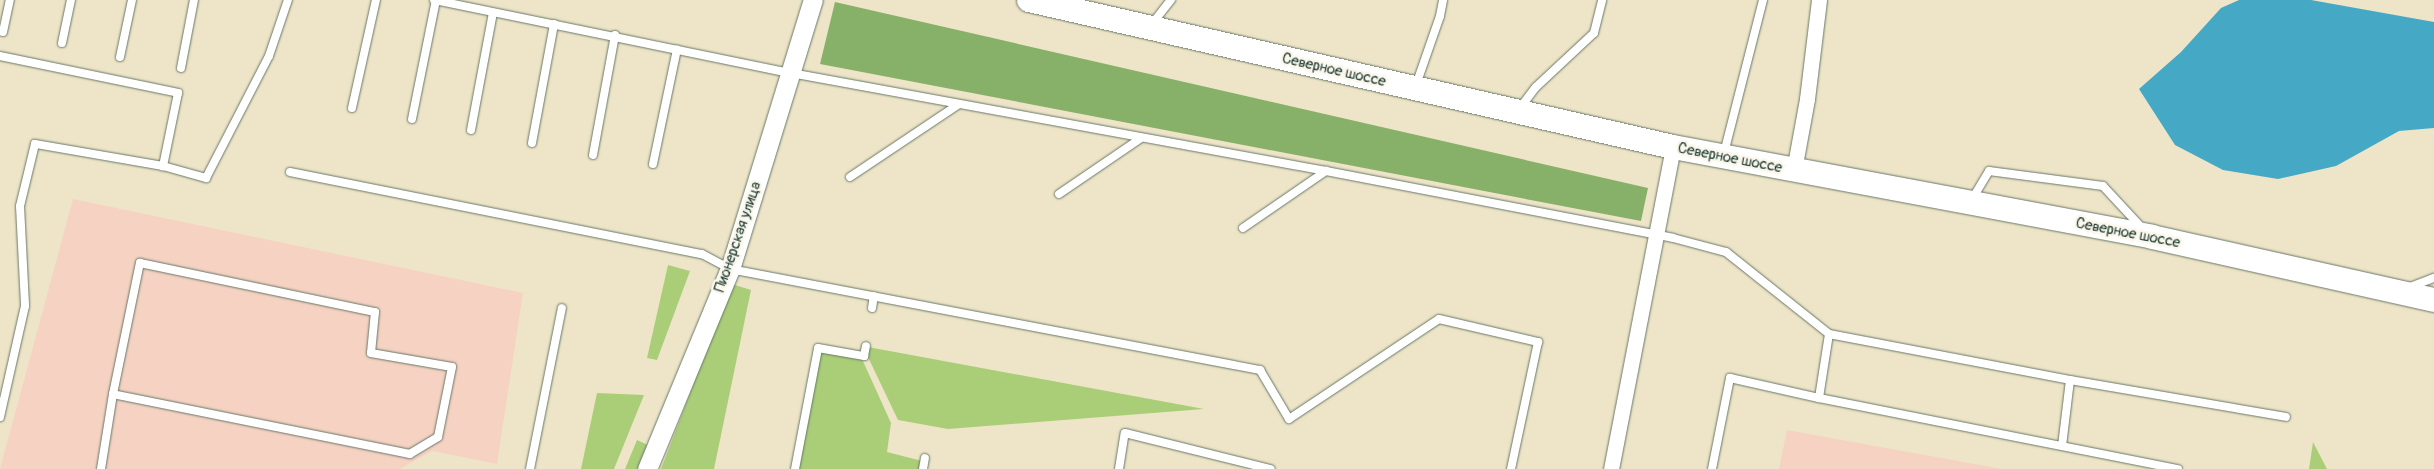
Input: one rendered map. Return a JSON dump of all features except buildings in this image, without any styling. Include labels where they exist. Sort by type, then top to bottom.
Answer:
[{"type":"main road","name":"Северное шоссе","points":[[1029,0],[1673,148],[2152,237],[2434,300]]},
{"type":"street","name":"Пионерская улица","points":[[647,469],[730,269],[813,0]]},
{"type":"street","points":[[1794,170],[1807,99],[1819,0]]},
{"type":"street","points":[[1611,469],[1673,148]]},
{"type":"lane","points":[[4,32],[10,0]]},
{"type":"lane","points":[[62,43],[71,0]]},
{"type":"lane","points":[[120,56],[132,0]]},
{"type":"lane","points":[[181,68],[194,0]]},
{"type":"lane","points":[[0,418],[25,306],[20,206],[34,144],[163,166],[206,178],[269,56],[288,0]]},
{"type":"lane","points":[[352,108],[376,0]]},
{"type":"lane","points":[[412,119],[435,0],[615,35],[791,74],[1326,171],[1656,235],[1726,252],[1830,334],[2070,380],[2286,417]]},
{"type":"lane","points":[[1150,28],[1171,0]]},
{"type":"lane","points":[[1414,89],[1440,16],[1442,0]]},
{"type":"lane","points":[[1517,112],[1536,86],[1594,33],[1602,0]]},
{"type":"lane","points":[[1723,157],[1763,0]]},
{"type":"lane","points":[[471,130],[492,12]]},
{"type":"lane","points":[[532,142],[554,24]]},
{"type":"lane","points":[[594,155],[615,35]]},
{"type":"lane","points":[[653,164],[677,49]]},
{"type":"lane","points":[[0,56],[178,93],[163,166]]},
{"type":"lane","points":[[850,177],[959,104]]},
{"type":"lane","points":[[1059,194],[1141,138]]},
{"type":"lane","points":[[1243,228],[1326,171]]},
{"type":"lane","points":[[1969,203],[1989,171],[2103,186],[2152,237]]},
{"type":"lane","points":[[290,172],[702,254],[730,269],[1260,370],[1289,419],[1439,319],[1538,342],[1511,469]]},
{"type":"lane","points":[[101,469],[113,394],[140,263],[375,312],[371,353],[452,367],[438,437],[410,454],[113,394]]},
{"type":"lane","points":[[2399,292],[2434,278]]},
{"type":"lane","points":[[872,308],[874,296]]},
{"type":"lane","points":[[530,469],[562,308]]},
{"type":"lane","points":[[1819,398],[1830,334]]},
{"type":"lane","points":[[795,469],[818,348],[864,356],[866,346]]},
{"type":"lane","points":[[1712,469],[1730,378],[1819,398],[2178,469]]},
{"type":"lane","points":[[2062,446],[2070,380]]},
{"type":"lane","points":[[1119,469],[1125,433],[1271,469]]},
{"type":"lane","points":[[923,469],[925,458]]},
{"type":"shaded area","points":[[73,199],[523,293],[497,464],[432,451],[400,469],[0,469]]},
{"type":"shaded area","points":[[1787,430],[2002,469],[1779,469]]},
{"type":"green space","points":[[835,2],[1648,188],[1641,221],[820,64]]},
{"type":"green space","points":[[668,265],[690,271],[657,360],[647,358]]},
{"type":"green space","points":[[732,284],[751,290],[714,469],[661,469]]},
{"type":"green space","points":[[868,347],[1204,409],[948,429],[898,420],[867,355]]},
{"type":"green space","points":[[820,351],[862,359],[891,423],[887,452],[922,461],[920,469],[798,469]]},
{"type":"green space","points":[[597,393],[644,395],[614,469],[581,469]]},
{"type":"green space","points":[[637,440],[650,446],[641,469],[625,469]]},
{"type":"green space","points":[[2313,442],[2327,469],[2309,469]]},
{"type":"water","points":[[2239,0],[2311,0],[2434,22],[2434,128],[2399,131],[2336,166],[2278,179],[2223,170],[2175,145],[2139,89],[2181,52],[2221,8]]}]
